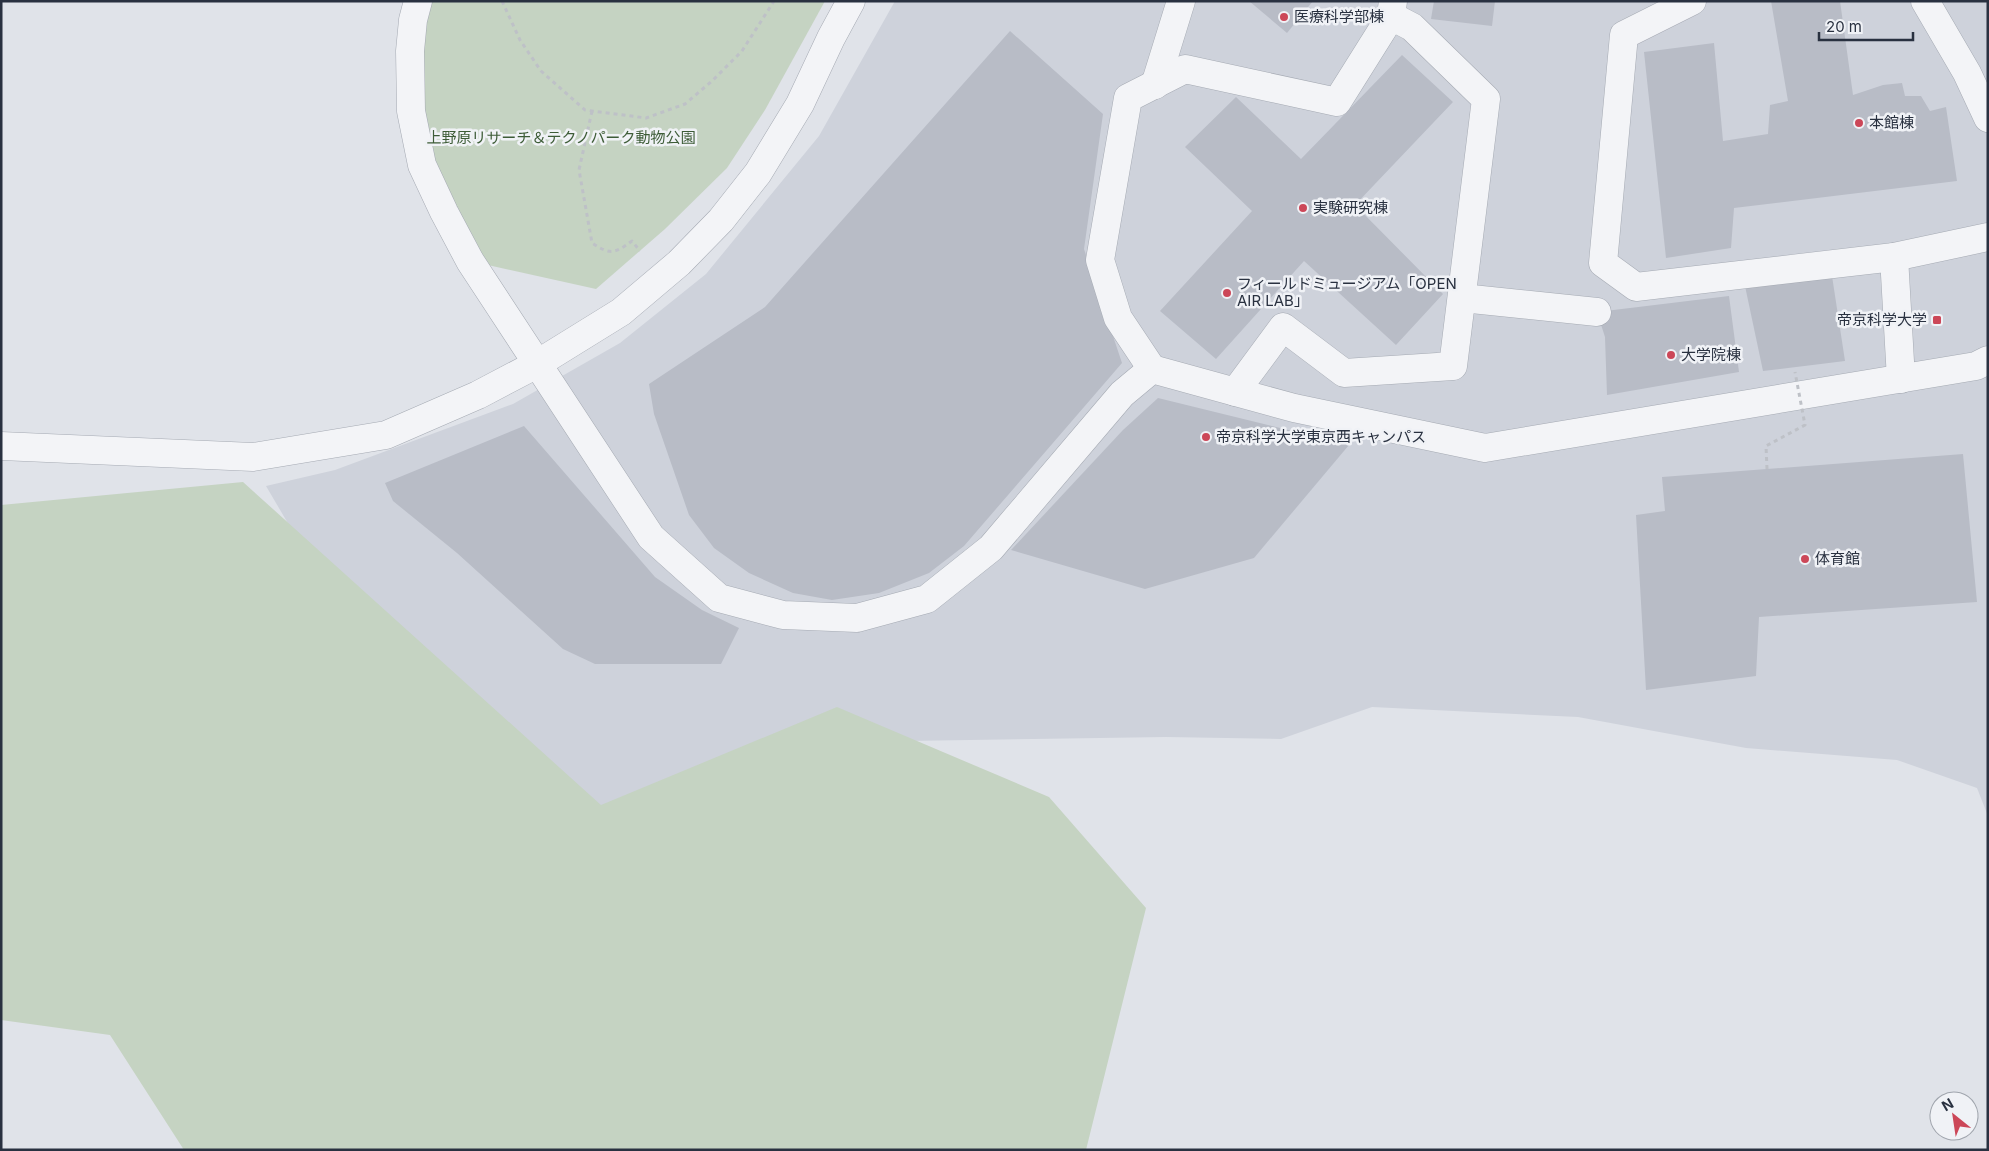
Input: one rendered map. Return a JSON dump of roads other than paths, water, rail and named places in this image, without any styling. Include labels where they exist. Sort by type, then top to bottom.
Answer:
[{"type":"street","points":[[418,1],[413,20],[410,51],[411,111],[422,165],[444,212],[470,261],[651,537],[719,598],[783,615],[858,618],[927,599],[991,548],[1122,394],[1152,369]]},
{"type":"street","points":[[1,446],[253,457],[386,435],[478,395],[537,364],[622,312],[679,263],[721,220],[758,173],[800,104],[831,38],[851,1]]},
{"type":"street","points":[[1155,85],[1181,1]]},
{"type":"street","points":[[1692,1],[1624,35],[1603,263],[1636,287],[1894,257],[1988,237]]},
{"type":"street","points":[[1925,1],[1978,67],[1988,118]]},
{"type":"street","points":[[1235,392],[1283,327],[1344,373],[1453,366],[1486,99],[1392,9],[1337,102],[1185,69],[1128,98],[1100,260],[1118,318],[1152,369],[1235,392],[1294,408],[1485,448],[1976,366],[1988,360]]},
{"type":"street","points":[[1894,257],[1901,379]]},
{"type":"street","points":[[1462,298],[1597,312]]},
{"type":"place","name":"医療科学部棟","points":[[1284,17]]},
{"type":"place","name":"本館棟","points":[[1859,123]]},
{"type":"place","name":"実験研究棟","points":[[1303,208]]},
{"type":"place","name":"フィールドミュージアム「OPEN AIR LAB」","points":[[1227,293]]},
{"type":"place","name":"帝京科学大学","points":[[1937,320]]},
{"type":"place","name":"大学院棟","points":[[1671,355]]},
{"type":"place","name":"帝京科学大学東京西キャンパス","points":[[1206,437]]},
{"type":"place","name":"体育館","points":[[1805,559]]},
{"type":"park label","name":"上野原リサーチ＆テクノパーク動物公園","points":[[561,138]]}]
